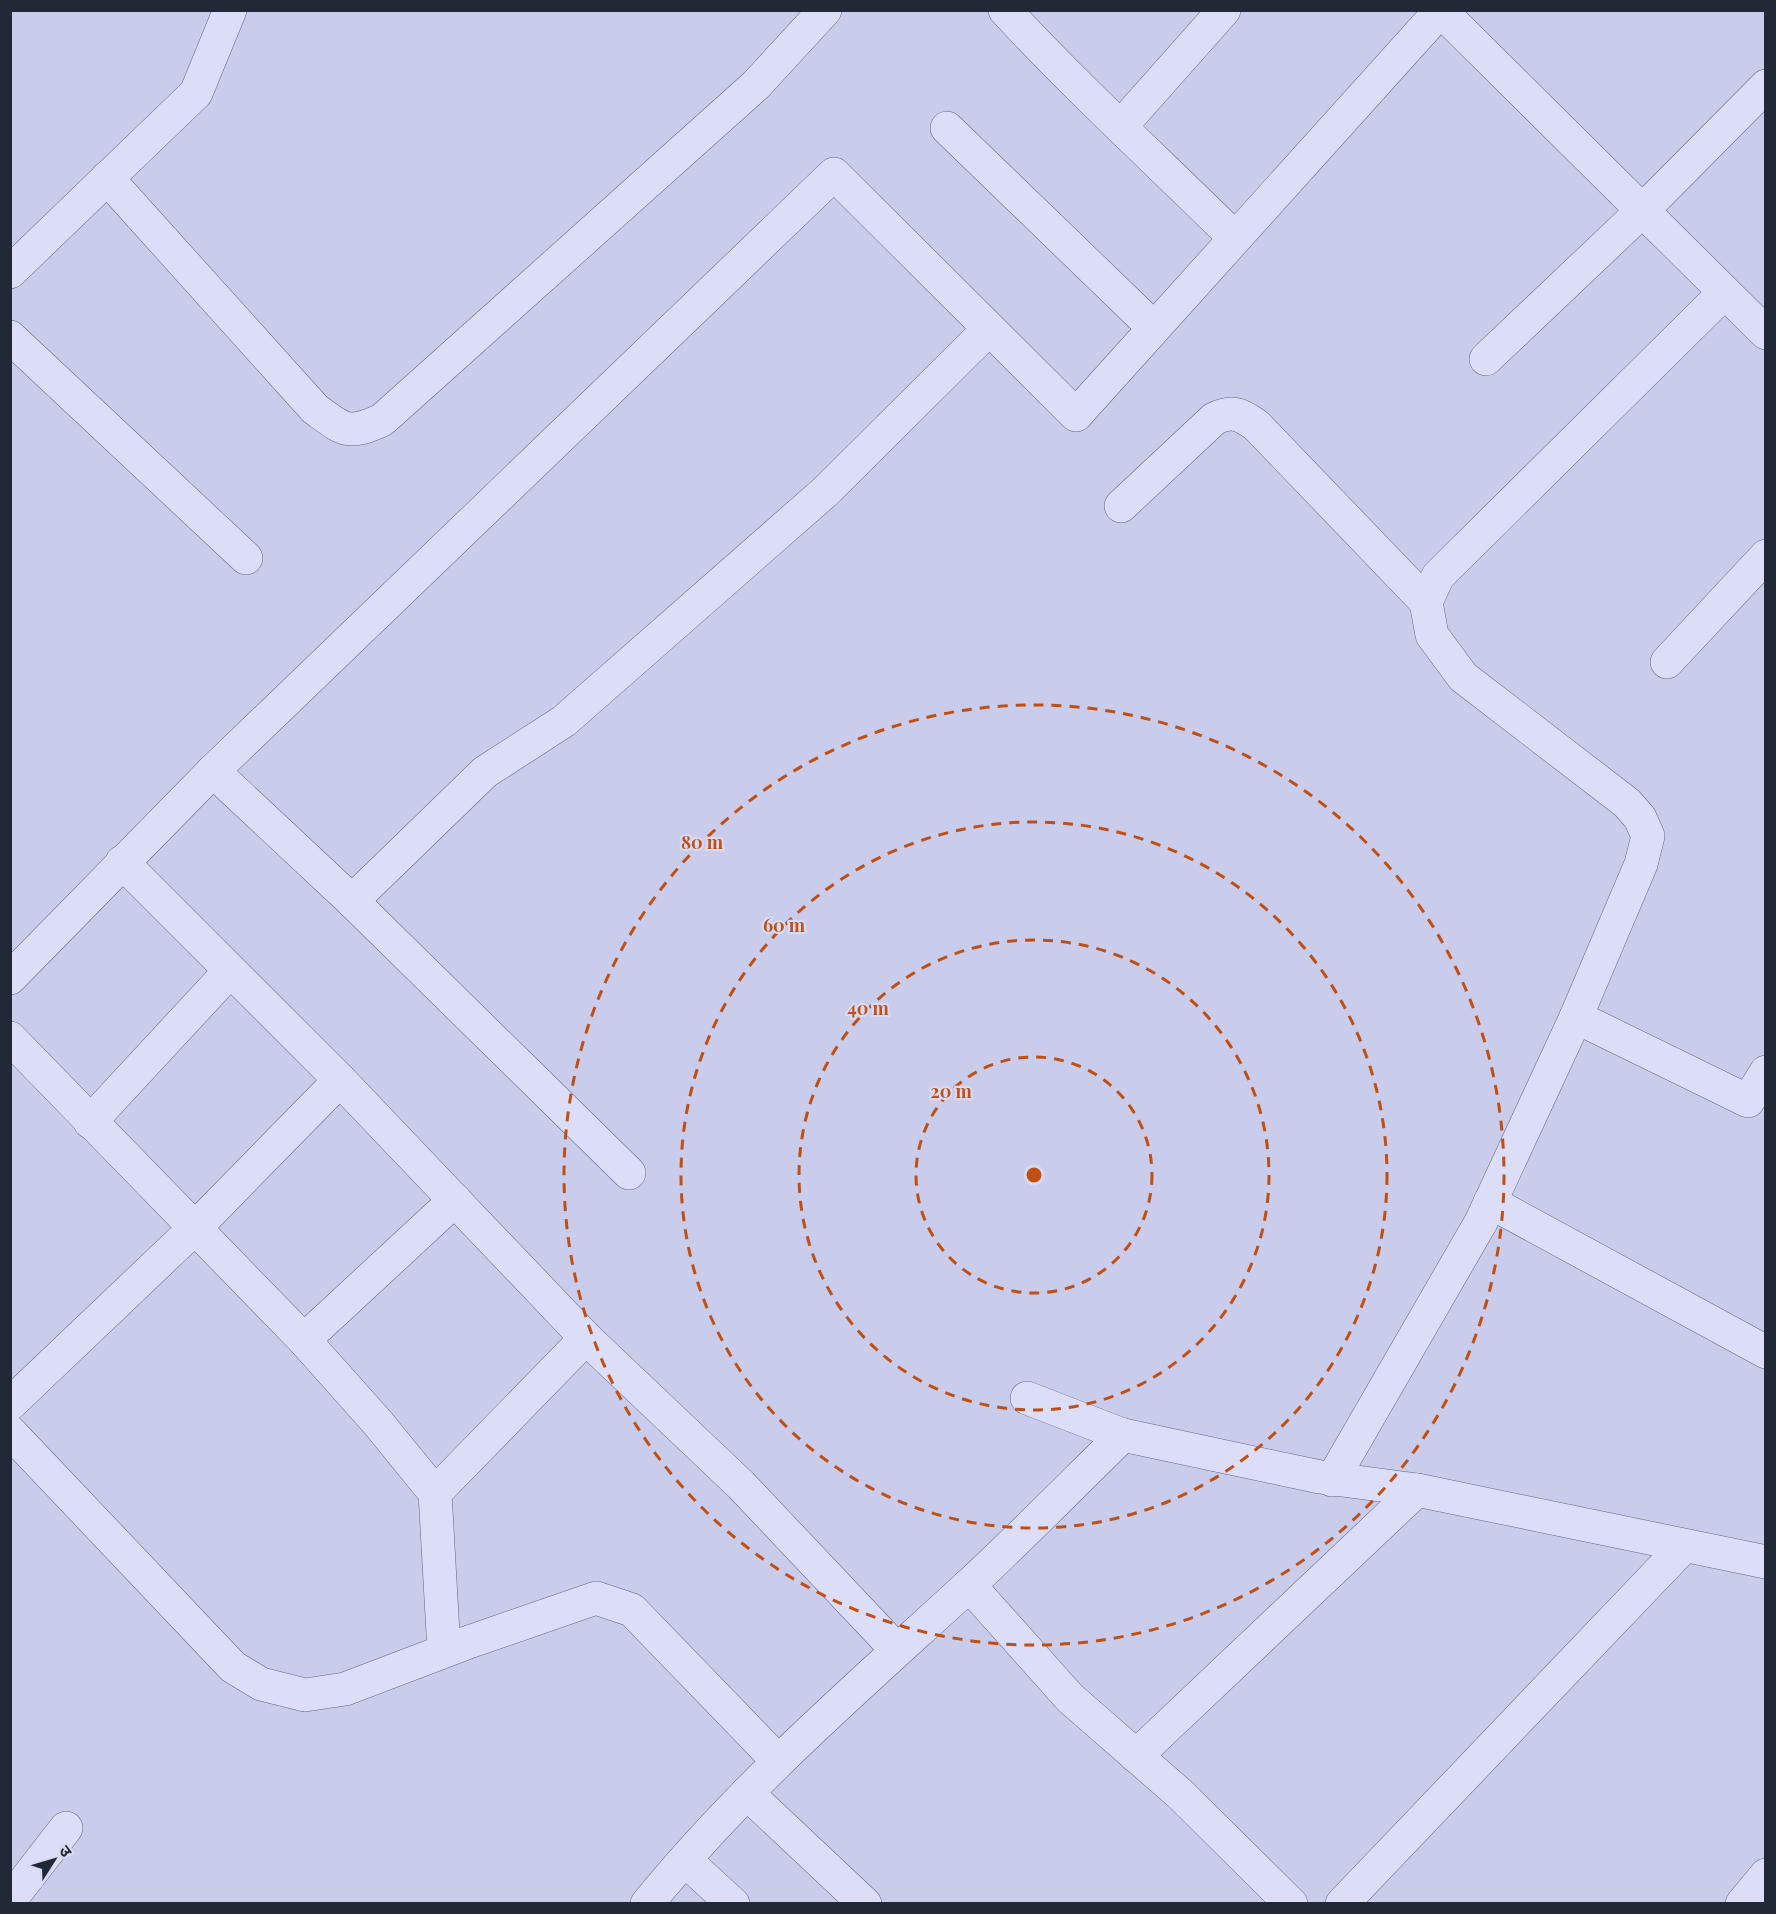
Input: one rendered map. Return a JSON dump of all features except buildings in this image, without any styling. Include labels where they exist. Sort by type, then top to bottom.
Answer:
[{"type":"street","points":[[10,272],[196,93],[230,10]]},
{"type":"street","points":[[107,178],[315,409],[342,428],[360,430],[382,420],[756,85],[825,10]]},
{"type":"street","points":[[1005,10],[1058,68],[1122,125],[1235,238]]},
{"type":"street","points":[[1122,125],[1224,10]]},
{"type":"street","points":[[10,978],[213,771],[834,174],[1076,415],[1441,11],[1766,333]]},
{"type":"street","points":[[1486,359],[1642,211],[1766,86]]},
{"type":"street","points":[[946,128],[1154,328]]},
{"type":"street","points":[[1426,602],[1438,576],[1724,293]]},
{"type":"street","points":[[352,901],[485,772],[564,721],[826,491],[989,329]]},
{"type":"street","points":[[10,337],[246,558]]},
{"type":"street","points":[[1121,506],[1214,419],[1227,413],[1241,414],[1256,425],[1426,602],[1432,635],[1463,677],[1627,803],[1640,818],[1648,836],[1641,864],[1576,1017],[1481,1222],[1332,1479]]},
{"type":"street","points":[[1666,662],[1766,556]]},
{"type":"street","points":[[213,771],[352,901],[629,1173]]},
{"type":"street","points":[[122,862],[340,1080],[586,1338],[741,1485],[897,1650]]},
{"type":"street","points":[[90,1122],[230,971]]},
{"type":"street","points":[[1576,1017],[1748,1101],[1766,1072]]},
{"type":"street","points":[[10,1038],[304,1340],[378,1423],[435,1493],[444,1651]]},
{"type":"street","points":[[10,1404],[196,1227],[340,1080]]},
{"type":"street","points":[[304,1340],[455,1200]]},
{"type":"street","points":[[1490,1202],[1766,1352]]},
{"type":"street","points":[[435,1493],[586,1338]]},
{"type":"street","points":[[1027,1398],[1123,1435],[1332,1479],[1417,1490],[1766,1562]]},
{"type":"street","points":[[10,1432],[233,1667],[261,1684],[305,1695],[345,1689],[444,1651],[596,1598],[632,1610],[778,1761]]},
{"type":"street","points":[[647,1904],[778,1761],[969,1585],[1123,1435]]},
{"type":"street","points":[[1136,1756],[1417,1490]]},
{"type":"street","points":[[1342,1904],[1684,1546]]},
{"type":"street","points":[[969,1585],[1070,1698],[1180,1794],[1291,1904]]},
{"type":"street","points":[[747,1793],[865,1904]]},
{"type":"street","points":[[10,1900],[66,1828]]},
{"type":"street","points":[[685,1860],[733,1904]]},
{"type":"street","points":[[1742,1904],[1766,1875]]}]
